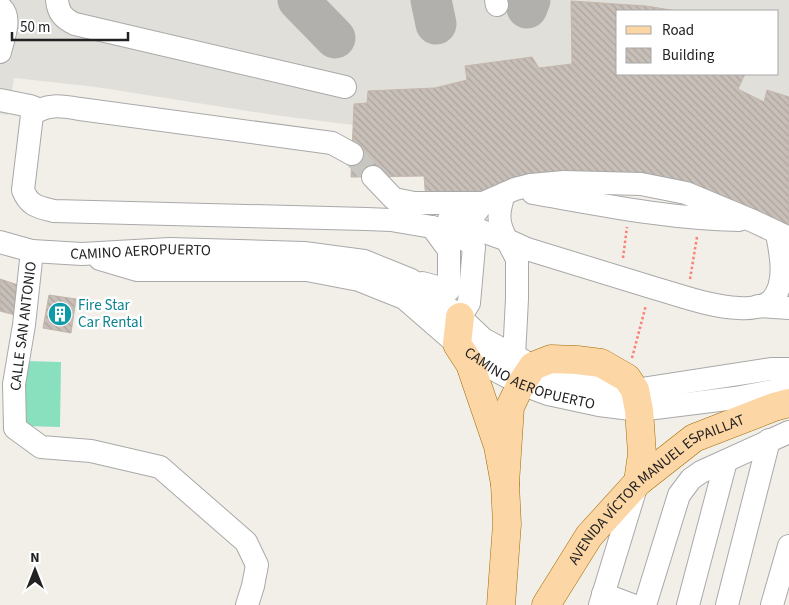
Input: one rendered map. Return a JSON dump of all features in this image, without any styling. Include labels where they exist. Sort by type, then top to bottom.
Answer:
[{"type":"main road","points":[[460,317],[457,344],[470,364],[498,446],[505,484]]},
{"type":"main road","points":[[501,605],[507,524],[505,484],[510,407],[523,369],[551,359],[601,363],[634,393],[642,454],[638,482]]},
{"type":"main road","name":"AVENIDA VÍCTOR MANUEL ESPAILLAT","points":[[546,605],[589,536],[638,482],[694,438],[789,403]]},
{"type":"street","points":[[57,0],[58,10],[62,16],[75,24],[345,87]]},
{"type":"street","points":[[0,7],[6,15],[6,23],[0,49]]},
{"type":"street","points":[[0,100],[30,106],[38,110]]},
{"type":"street","points":[[352,154],[332,143],[60,106],[47,106],[32,115],[23,190],[27,200],[37,207],[54,211],[391,220],[432,227],[464,240],[474,247],[469,303],[460,317]]},
{"type":"street","points":[[373,177],[394,198],[414,203],[482,203],[532,185],[564,182],[641,184],[686,193],[753,221],[783,236],[780,282],[771,300],[758,306]]},
{"type":"street","points":[[23,190],[53,198],[393,210],[448,218],[464,240]]},
{"type":"street","points":[[509,192],[700,219],[753,221]]},
{"type":"street","points":[[509,192],[498,213],[499,223],[517,259],[517,299],[523,369]]},
{"type":"street","points":[[464,240],[482,203]]},
{"type":"street","points":[[432,227],[449,250],[460,317]]},
{"type":"street","points":[[464,240],[507,240],[527,249],[687,298],[728,307],[741,309],[758,306],[789,308]]},
{"type":"street","points":[[0,242],[32,251],[82,254]]},
{"type":"street","name":"CAMINO AEROPUERTO","points":[[82,254],[170,249],[304,253],[364,261],[411,280],[460,317],[483,339],[523,369],[548,394],[599,405],[634,393],[771,370],[789,369]]},
{"type":"street","name":"CALLE SAN ANTONIO","points":[[32,251],[24,325],[14,384],[15,428],[41,447],[91,451],[160,468],[246,542],[257,565],[247,605]]},
{"type":"street","name":"CAMINO AEROPUERTO","points":[[82,254],[137,270],[307,270],[359,280],[404,298],[457,344],[495,370],[523,369]]},
{"type":"street","points":[[411,280],[455,286]]},
{"type":"street","name":"CAMINO AEROPUERTO","points":[[634,393],[726,399],[789,388]]},
{"type":"street","points":[[645,605],[679,495],[691,478],[779,436]]},
{"type":"street","points":[[727,605],[779,436]]},
{"type":"street","points":[[688,605],[726,461]]},
{"type":"street","points":[[632,605],[601,600],[638,482]]},
{"type":"street","points":[[772,605],[789,546]]},
{"type":"path","points":[[621,277],[629,210]]},
{"type":"path","points":[[687,298],[700,219]]},
{"type":"path","points":[[634,393],[651,286]]},
{"type":"shaded area","points":[[0,0],[789,0],[789,227],[697,189],[517,183],[460,196],[426,200],[424,176],[351,177],[353,125],[274,115],[96,87],[14,78],[8,115],[0,114]]},
{"type":"green space","points":[[25,361],[61,362],[60,427],[24,426]]},
{"type":"building","points":[[571,1],[646,6],[671,10],[616,10],[616,75],[745,75],[738,89],[764,102],[767,90],[789,97],[789,227],[697,189],[517,183],[460,196],[426,200],[424,176],[351,177],[354,104],[367,103],[368,91],[435,88],[467,80],[465,66],[532,57],[539,68],[572,64]]},
{"type":"building","points":[[0,279],[24,287],[15,315],[0,311]]},
{"type":"building","name":"Fire Star Car Rental","points":[[49,295],[76,299],[71,333],[43,328]]},
{"type":"taxiway","points":[[298,0],[335,38]]},
{"type":"taxiway","points":[[431,0],[436,24]]},
{"type":"taxiway","points":[[527,8],[530,0]]},
{"type":"tunnel","points":[[352,154],[373,177]]},
{"type":"tunnel","points":[[460,258],[461,282]]},
{"type":"place","name":"Fire Star Car Rental","points":[[60,314]]}]
